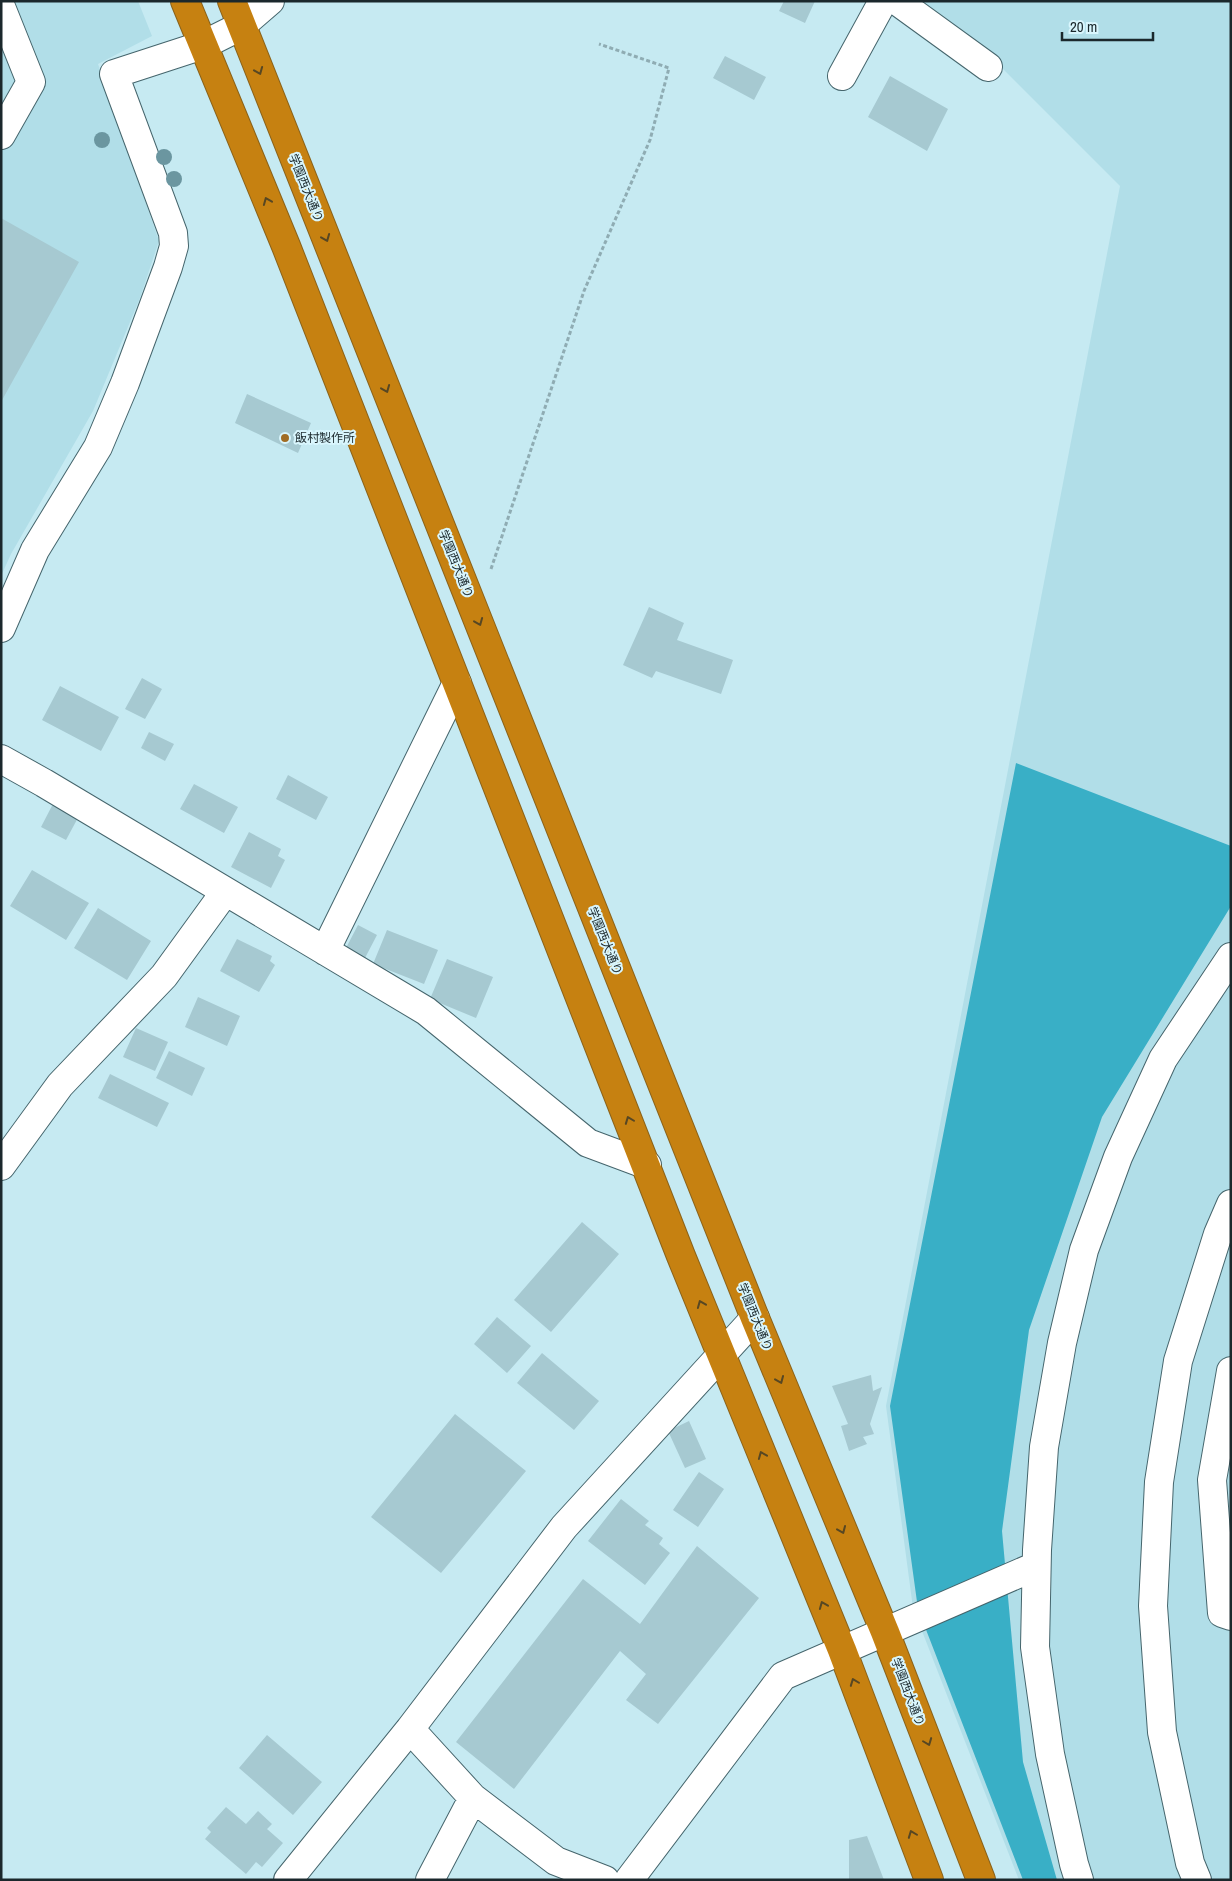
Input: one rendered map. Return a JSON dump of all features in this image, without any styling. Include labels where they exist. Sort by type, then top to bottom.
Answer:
[{"type":"highway","points":[[185,1],[286,246],[722,1356],[842,1650],[929,1880]]},
{"type":"highway","name":"学園西大通り","points":[[232,1],[755,1318],[885,1632],[981,1880]]},
{"type":"street","points":[[1,628],[35,550],[98,447],[125,383],[168,268],[174,246],[173,233],[114,74],[203,45],[241,26],[270,1]]},
{"type":"street","points":[[842,76],[882,1]]},
{"type":"street","points":[[897,1],[988,67]]},
{"type":"street","points":[[1,7],[31,82],[1,135]]},
{"type":"street","points":[[325,951],[458,683]]},
{"type":"street","points":[[1,759],[426,1011],[588,1143],[647,1165]]},
{"type":"street","points":[[1,1166],[60,1085],[164,976],[225,892]]},
{"type":"street","points":[[1079,1880],[1050,1754],[1035,1647],[1036,1566],[1044,1446],[1062,1343],[1084,1250],[1118,1157],[1163,1059],[1231,957]]},
{"type":"street","points":[[1197,1880],[1190,1863],[1162,1732],[1153,1606],[1159,1482],[1178,1360],[1218,1234],[1231,1204]]},
{"type":"street","points":[[288,1880],[410,1729],[564,1527],[755,1318]]},
{"type":"street","points":[[1231,1371],[1212,1480],[1222,1613],[1231,1616]]},
{"type":"street","points":[[629,1880],[784,1676],[1036,1566]]},
{"type":"street","points":[[410,1729],[473,1798],[554,1870],[605,1880]]},
{"type":"street","points":[[430,1880],[473,1798]]},
{"type":"path","points":[[462,580],[490,570],[584,291],[650,140],[670,68],[599,44]]},
{"type":"shaded area","points":[[1,1],[138,1],[152,36],[98,64],[159,241],[140,298],[93,411],[11,554],[1,576]]},
{"type":"shaded area","points":[[919,1],[1231,1],[1231,1880],[1019,1880],[913,1608],[886,1406],[1120,186],[999,65]]},
{"type":"shaded area","points":[[1016,763],[1231,846],[1231,906],[1102,1117],[1029,1330],[1002,1531],[1023,1762],[1057,1880],[1023,1880],[918,1609],[890,1406]]},
{"type":"building","points":[[784,1],[815,1],[805,23],[779,11]]},
{"type":"building","points":[[725,56],[766,77],[754,100],[713,78]]},
{"type":"building","points":[[890,76],[948,109],[927,151],[868,117]]},
{"type":"building","points":[[1,218],[79,262],[1,402]]},
{"type":"building","name":"飯村製作所","points":[[247,394],[311,423],[298,453],[235,423]]},
{"type":"building","points":[[649,607],[684,623],[677,640],[733,660],[721,694],[656,671],[652,678],[623,665]]},
{"type":"building","points":[[142,678],[162,689],[145,719],[125,709]]},
{"type":"building","points":[[60,686],[119,717],[101,751],[42,720]]},
{"type":"building","points":[[149,732],[174,744],[165,761],[141,748]]},
{"type":"building","points":[[288,775],[328,797],[316,820],[276,799]]},
{"type":"building","points":[[194,784],[238,807],[224,833],[180,809]]},
{"type":"building","points":[[55,800],[80,814],[66,840],[41,827]]},
{"type":"building","points":[[249,832],[281,849],[278,856],[285,860],[271,888],[231,867]]},
{"type":"building","points":[[32,870],[89,903],[66,940],[10,906]]},
{"type":"building","points":[[98,908],[151,941],[127,980],[74,948]]},
{"type":"building","points":[[358,925],[377,935],[365,958],[346,948]]},
{"type":"building","points":[[387,930],[438,950],[424,984],[373,964]]},
{"type":"building","points":[[237,939],[272,956],[270,961],[275,965],[259,992],[220,971]]},
{"type":"building","points":[[447,959],[493,977],[476,1018],[430,999]]},
{"type":"building","points":[[198,997],[240,1016],[227,1046],[185,1027]]},
{"type":"building","points":[[136,1028],[168,1042],[155,1071],[123,1057]]},
{"type":"building","points":[[169,1051],[205,1068],[192,1096],[156,1078]]},
{"type":"building","points":[[110,1074],[169,1103],[157,1127],[98,1098]]},
{"type":"building","points":[[582,1222],[619,1254],[551,1332],[514,1300]]},
{"type":"building","points":[[497,1317],[531,1346],[507,1373],[474,1344]]},
{"type":"building","points":[[542,1353],[599,1401],[574,1430],[517,1383]]},
{"type":"building","points":[[871,1375],[873,1391],[882,1387],[870,1424],[874,1434],[863,1437],[867,1444],[849,1451],[841,1426],[848,1424],[832,1386]]},
{"type":"building","points":[[455,1414],[526,1471],[441,1573],[371,1517]]},
{"type":"building","points":[[689,1421],[706,1459],[685,1468],[668,1431]]},
{"type":"building","points":[[699,1472],[724,1489],[698,1527],[673,1510]]},
{"type":"building","points":[[621,1499],[649,1521],[645,1525],[663,1538],[659,1544],[670,1553],[645,1585],[588,1541]]},
{"type":"building","points":[[697,1546],[759,1598],[658,1724],[626,1700],[646,1674],[620,1651],[514,1789],[456,1742],[583,1579],[640,1624]]},
{"type":"building","points":[[267,1735],[322,1782],[293,1815],[239,1768]]},
{"type":"building","points":[[226,1807],[246,1824],[258,1811],[272,1824],[267,1829],[283,1843],[262,1867],[256,1862],[246,1874],[205,1839],[211,1832],[207,1828]]},
{"type":"building","points":[[867,1836],[884,1880],[849,1880],[849,1840]]},
{"type":"place","name":"飯村製作所","points":[[285,438]]}]
